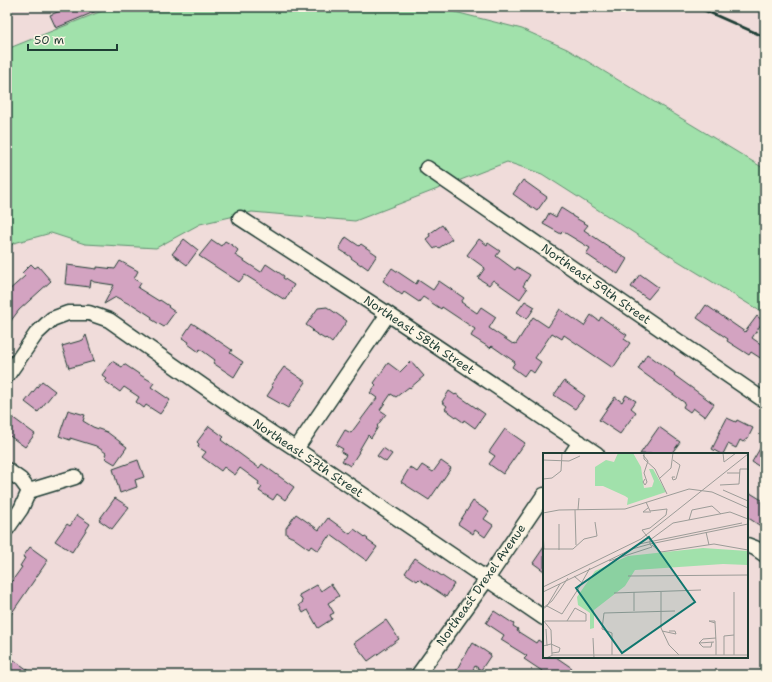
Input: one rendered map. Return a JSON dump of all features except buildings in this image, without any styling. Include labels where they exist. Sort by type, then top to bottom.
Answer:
[{"type":"street","name":"Northeast 59th Street","points":[[427,168],[765,401]]},
{"type":"street","name":"Northeast 58th Street","points":[[240,218],[388,314],[596,453]]},
{"type":"street","name":"Northeast 57th Street","points":[[7,376],[36,334],[52,319],[68,313],[89,313],[110,320],[243,414],[543,617]]},
{"type":"street","points":[[296,449],[388,314]]},
{"type":"street","points":[[573,453],[580,442]]},
{"type":"street","points":[[7,470],[21,480],[29,492]]},
{"type":"street","points":[[7,529],[21,509],[29,492],[75,477]]},
{"type":"street","name":"Northeast Drexel Avenue","points":[[418,675],[487,579],[543,496]]},
{"type":"street","points":[[748,545],[765,555]]},
{"type":"green space","points":[[112,7],[427,7],[451,11],[522,29],[567,49],[765,169],[765,314],[670,256],[542,174],[507,162],[355,221],[252,212],[200,224],[156,248],[85,244],[51,233],[14,243],[7,250],[7,49]]},
{"type":"railway","points":[[697,7],[765,37]]}]
